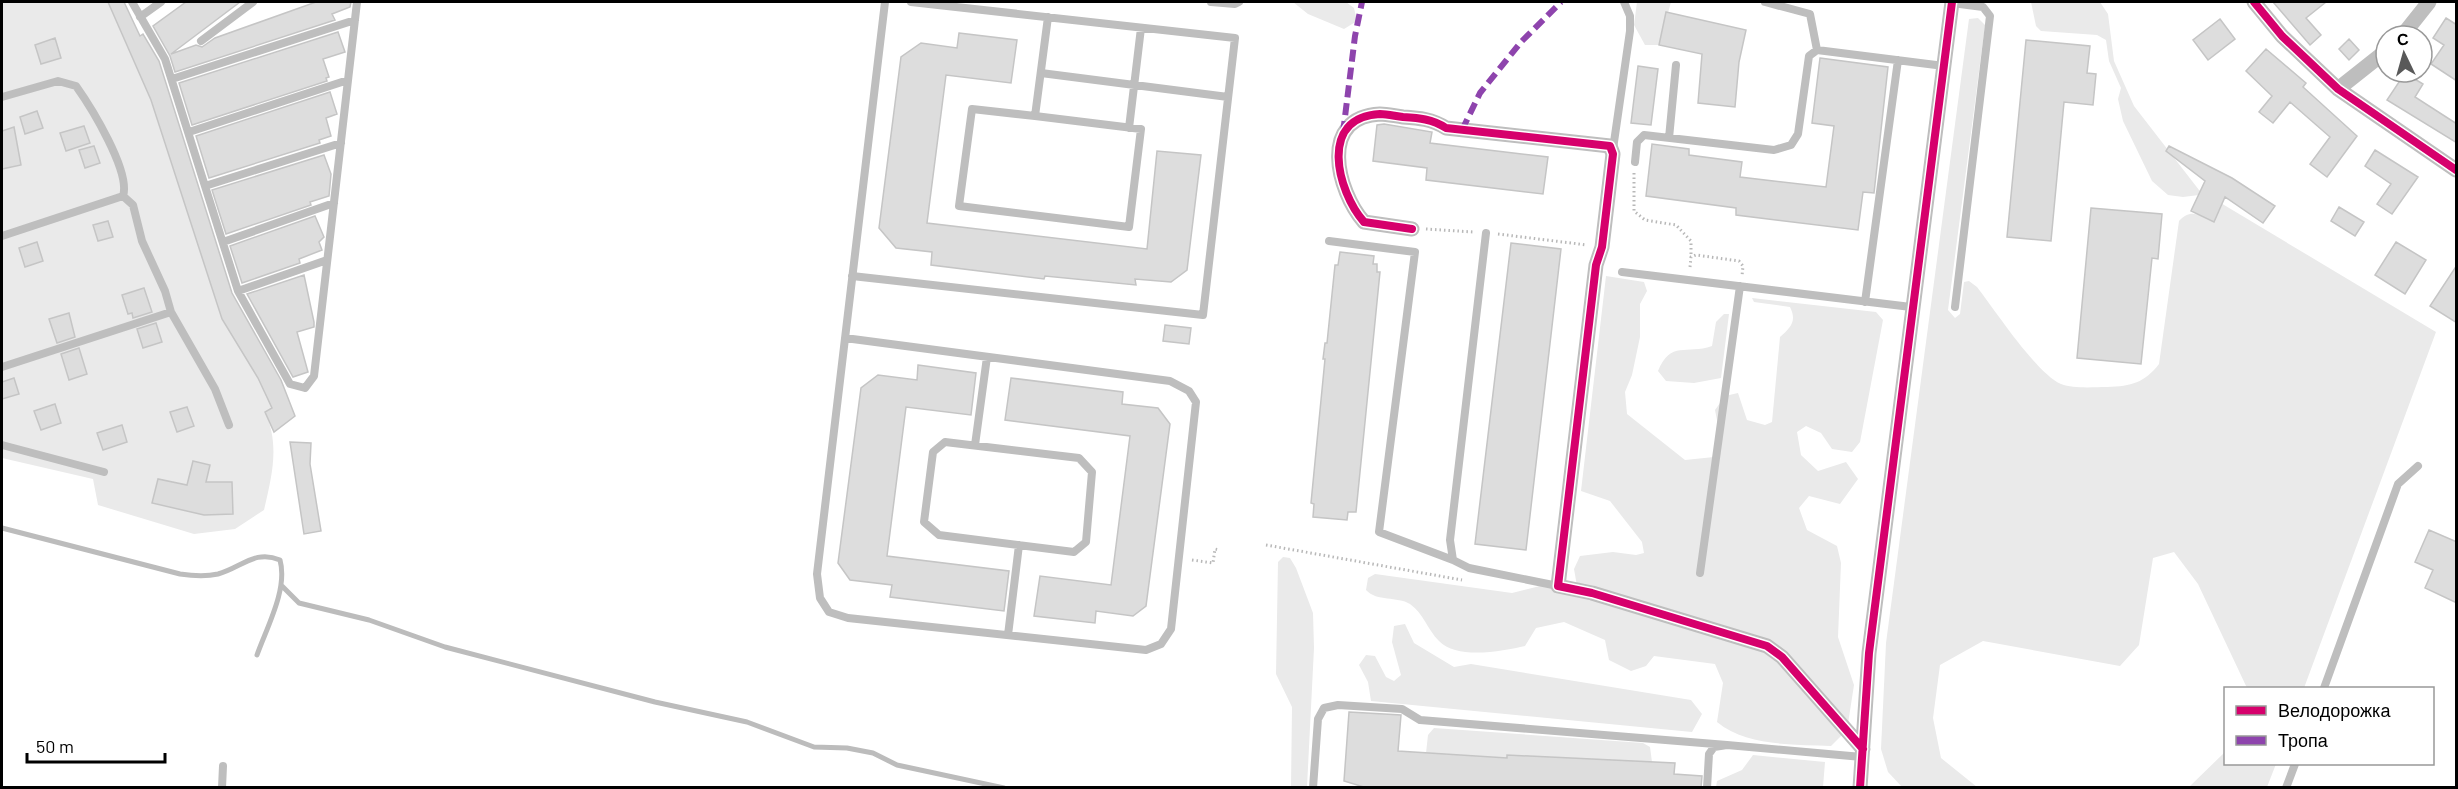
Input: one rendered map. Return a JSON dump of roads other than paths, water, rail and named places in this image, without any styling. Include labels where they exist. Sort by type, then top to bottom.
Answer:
[{"type":"street","points":[[1860,788],[1869,653],[1911,307],[1952,2]]},
{"type":"street","points":[[2254,2],[2282,36],[2338,89],[2457,170]]},
{"type":"street","points":[[2412,24],[2429,2]]},
{"type":"street","points":[[2338,89],[2374,60]]},
{"type":"street","points":[[1412,228],[1364,222],[1351,207],[1340,177],[1338,155],[1342,139],[1351,126],[1364,118],[1380,114],[1434,120],[1446,128],[1602,143],[1610,146],[1612,154],[1602,247],[1596,265],[1558,586],[1592,593],[1767,646],[1782,657],[1862,753]]},
{"type":"lane","points":[[132,2],[165,59],[238,291],[290,384],[305,388],[314,376],[357,2]]},
{"type":"lane","points":[[140,17],[161,2]]},
{"type":"lane","points":[[201,41],[253,2]]},
{"type":"lane","points":[[845,338],[1170,381],[1189,391],[1196,402],[1179,557],[1171,628],[1161,644],[1146,650],[848,618],[829,612],[820,598],[817,574],[852,276],[885,2]]},
{"type":"lane","points":[[852,276],[1203,315],[1234,38],[911,2]]},
{"type":"lane","points":[[1211,2],[1236,4],[1239,2]]},
{"type":"lane","points":[[1612,154],[1630,31],[1630,16],[1624,2]]},
{"type":"lane","points":[[1765,2],[1810,14],[1817,50]]},
{"type":"lane","points":[[1952,2],[1983,7],[1990,16],[1955,307]]},
{"type":"lane","points":[[1035,116],[1048,17]]},
{"type":"lane","points":[[172,79],[354,20]]},
{"type":"lane","points":[[1129,128],[1141,27]]},
{"type":"lane","points":[[1635,162],[1637,142],[1644,135],[1774,150],[1791,145],[1798,134],[1809,56],[1817,50],[1944,66]]},
{"type":"lane","points":[[1865,302],[1898,60]]},
{"type":"lane","points":[[1669,138],[1676,65]]},
{"type":"lane","points":[[1041,74],[1228,97]]},
{"type":"lane","points":[[189,132],[348,80]]},
{"type":"lane","points":[[2,97],[58,81],[76,86],[116,160],[124,180],[123,196]]},
{"type":"lane","points":[[972,109],[1035,116],[1141,129],[1129,227],[959,206],[972,109]]},
{"type":"lane","points":[[206,186],[340,143]]},
{"type":"lane","points":[[2,236],[123,196]]},
{"type":"lane","points":[[123,196],[133,205],[142,241],[165,291],[171,312],[215,389],[229,425]]},
{"type":"lane","points":[[223,242],[334,203]]},
{"type":"lane","points":[[1453,560],[1450,540],[1486,233]]},
{"type":"lane","points":[[1329,241],[1415,252],[1379,532],[1469,568],[1558,586]]},
{"type":"lane","points":[[238,291],[327,260]]},
{"type":"lane","points":[[1622,272],[1911,307]]},
{"type":"lane","points":[[1700,573],[1740,286]]},
{"type":"lane","points":[[2,367],[171,312]]},
{"type":"lane","points":[[975,446],[987,357]]},
{"type":"lane","points":[[945,442],[975,446],[1079,458],[1092,472],[1086,542],[1074,552],[939,535],[924,522],[933,452],[945,442]]},
{"type":"lane","points":[[2,445],[104,472]]},
{"type":"lane","points":[[2324,687],[2398,484],[2418,466]]},
{"type":"lane","points":[[1008,635],[1018,545]]},
{"type":"lane","points":[[1313,788],[1318,719],[1324,708],[1338,705],[1402,709],[1420,720],[1727,745],[1862,753]]},
{"type":"lane","points":[[1707,788],[1709,754],[1714,747],[1727,745]]},
{"type":"lane","points":[[2286,788],[2295,765]]},
{"type":"lane","points":[[222,788],[223,766]]},
{"type":"waterway","points":[[2,528],[180,574],[204,576],[218,574],[255,558],[271,557],[280,560],[282,571],[279,595],[257,655]]},
{"type":"waterway","points":[[281,585],[299,603],[369,620],[445,647],[655,702],[747,722],[814,747],[847,748],[873,753],[897,765],[1004,788]]}]
